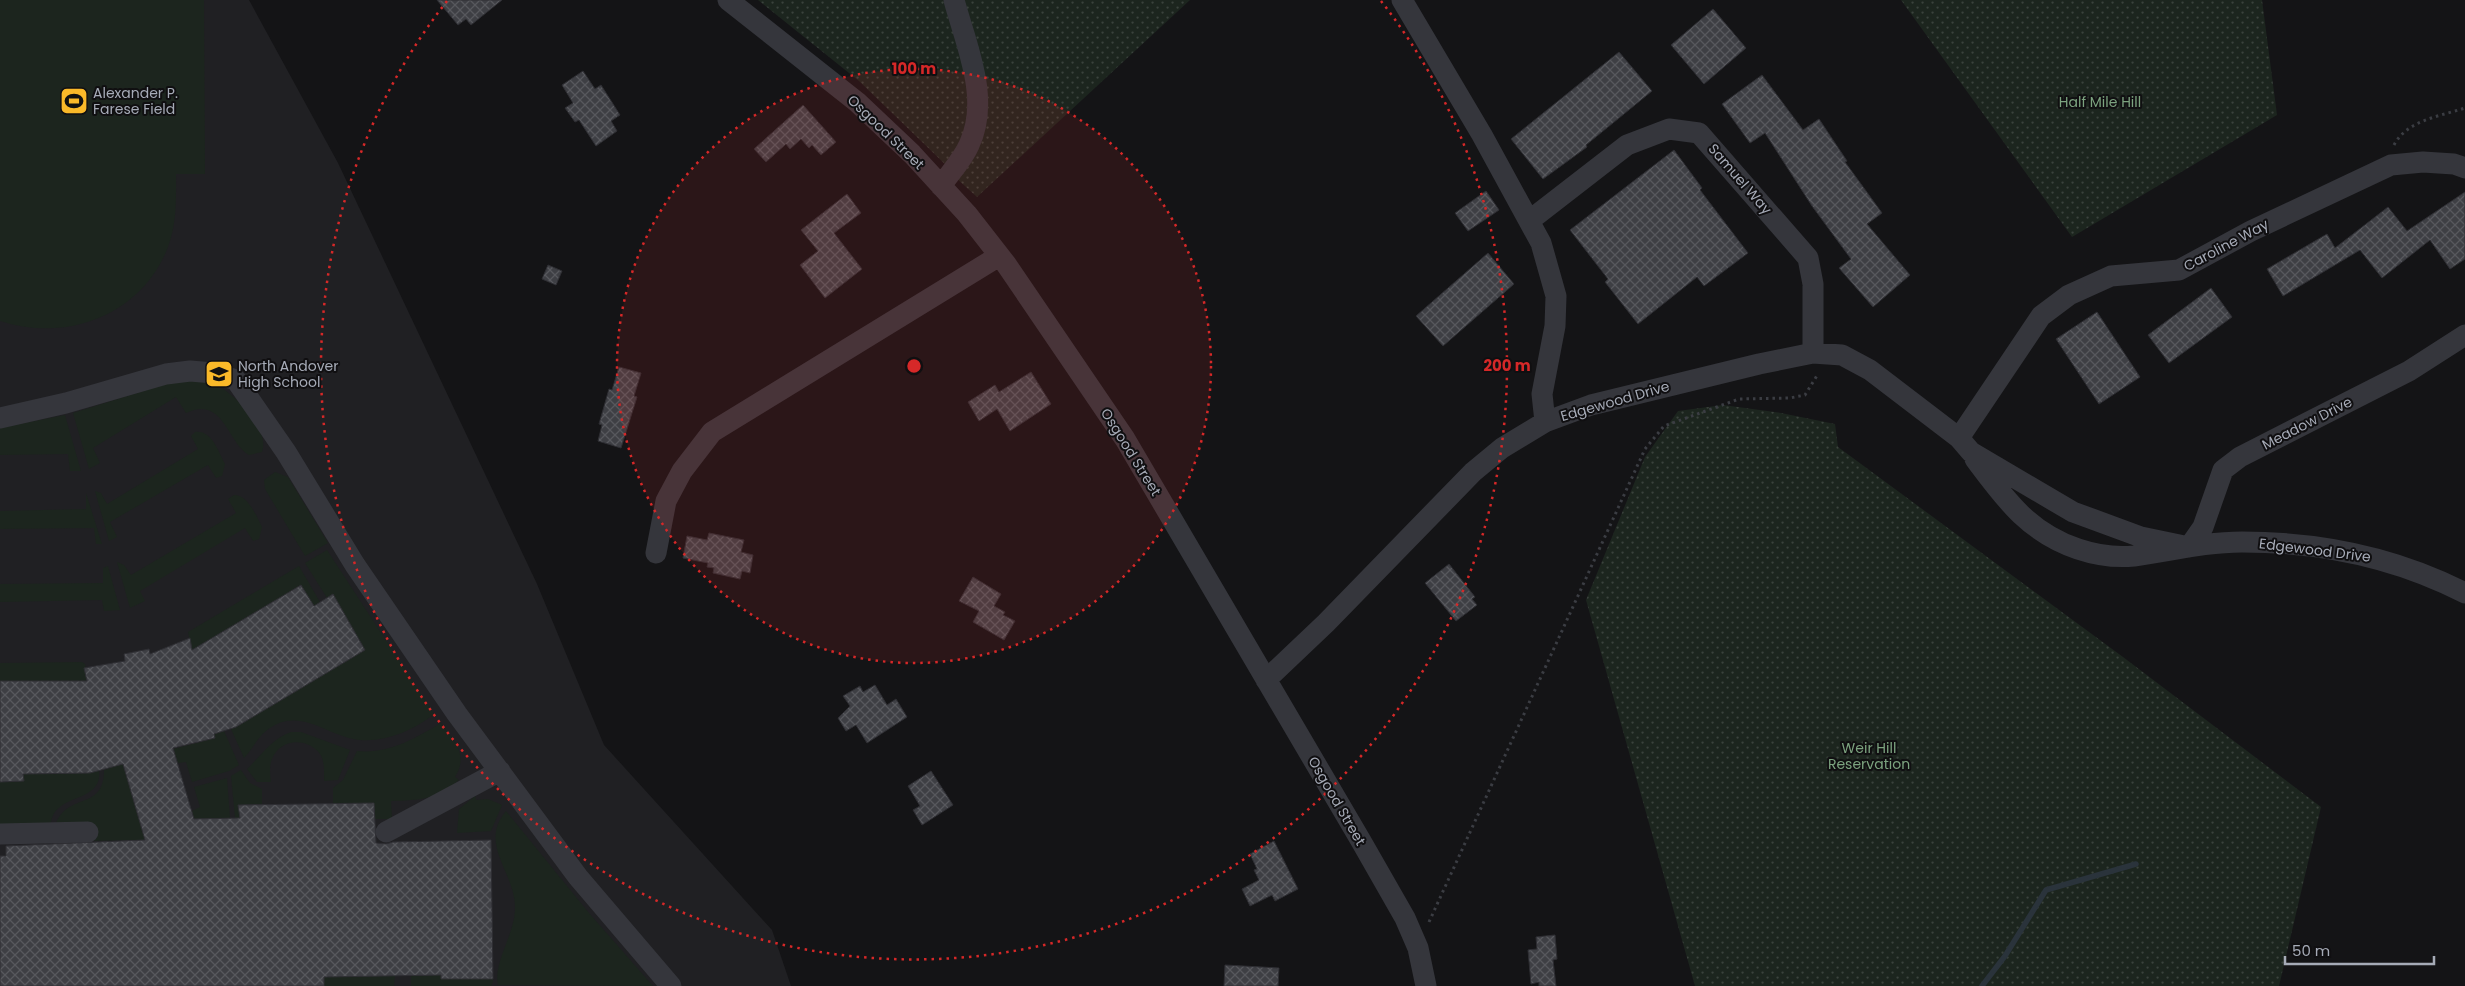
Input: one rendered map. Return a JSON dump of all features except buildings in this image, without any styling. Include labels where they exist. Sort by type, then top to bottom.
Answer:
[{"type":"street","name":"Osgood Street","points":[[728,0],[857,102],[912,154],[999,256],[1125,440],[1362,842],[1405,918],[1418,948],[1426,986]]},
{"type":"street","points":[[941,186],[969,146],[976,128],[978,106],[976,81],[954,0]]},
{"type":"street","points":[[1402,0],[1482,135],[1529,221],[1547,260],[1556,296],[1555,326],[1542,394],[1545,422]]},
{"type":"street","name":"Samuel Way","points":[[1529,221],[1627,145],[1669,130],[1700,133],[1808,258],[1814,284],[1817,354]]},
{"type":"street","name":"Caroline Way","points":[[1965,445],[2041,316],[2069,295],[2111,276],[2180,270],[2250,231],[2391,165],[2423,162],[2454,164],[2465,168]]},
{"type":"street","points":[[656,553],[666,501],[682,471],[712,432],[999,256]]},
{"type":"street","name":"Meadow Drive","points":[[2189,547],[2203,527],[2223,470],[2228,465],[2240,457],[2409,371],[2465,335]]},
{"type":"street","name":"Edgewood Drive","points":[[1266,680],[1326,623],[1473,472],[1502,448],[1545,422],[1591,405],[1759,364],[1817,354],[1842,355],[1870,370],[1965,445],[2073,512],[2141,537],[2189,547]]},
{"type":"street","points":[[0,418],[66,403],[166,374],[190,371],[214,373],[236,380],[286,452],[356,566],[457,714],[578,876],[671,986]]},
{"type":"street","name":"Edgewood Drive","points":[[1965,445],[2005,499],[2032,526],[2061,543],[2098,556],[2132,556],[2189,547],[2242,542],[2304,546],[2375,557],[2431,576],[2465,593]]},
{"type":"street","points":[[386,832],[500,771]]},
{"type":"street","points":[[0,834],[88,832]]},
{"type":"path","points":[[2391,165],[2392,148],[2398,138],[2416,123],[2465,108]]},
{"type":"path","points":[[1418,948],[1645,448],[1664,426],[1738,399],[1790,398],[1805,395],[1817,376],[1817,354]]},
{"type":"shaded area","name":"North Andover High School","points":[[0,0],[249,0],[338,163],[537,584],[604,745],[772,930],[791,986],[0,986]]},
{"type":"green space","points":[[0,0],[204,0],[205,174],[176,174],[175,211],[171,238],[156,271],[140,290],[121,306],[99,318],[76,325],[51,328],[25,327],[0,321]]},
{"type":"green space","points":[[758,0],[948,0],[972,81],[971,131],[950,169],[859,81]]},
{"type":"green space","points":[[960,0],[1190,0],[977,197],[954,176],[979,140]]},
{"type":"green space","name":"Half Mile Hill","points":[[1901,0],[2262,0],[2277,115],[2072,237]]},
{"type":"green space","points":[[179,380],[210,382],[219,386],[238,401],[261,432],[262,452],[249,455],[235,441],[217,415],[209,410],[199,409],[186,413],[176,397],[93,448],[100,463],[89,469],[73,413]]},
{"type":"green space","name":"Weir Hill Reservation","points":[[1723,405],[1781,413],[1835,424],[1838,447],[2123,657],[2321,807],[2279,986],[1695,986],[1586,600],[1645,457],[1678,411]]},
{"type":"green space","points":[[65,415],[81,471],[70,471],[68,454],[0,455],[0,428]]},
{"type":"green space","points":[[195,432],[206,434],[214,442],[225,464],[222,476],[216,478],[208,465],[110,522],[117,537],[109,541],[95,491],[101,493],[107,504],[198,449],[191,436]]},
{"type":"green space","points":[[275,472],[288,477],[328,543],[305,556],[265,489],[264,480]]},
{"type":"green space","points":[[86,493],[102,544],[96,544],[94,528],[0,529],[0,511],[86,509]]},
{"type":"green space","points":[[234,495],[243,498],[254,512],[262,527],[259,539],[253,541],[245,528],[140,591],[145,601],[130,608],[117,562],[124,565],[131,575],[236,513],[228,499]]},
{"type":"green space","points":[[327,550],[434,714],[400,734],[370,740],[348,738],[313,724],[302,721],[290,721],[278,724],[266,731],[244,758],[231,729],[365,650],[333,595],[327,598],[305,563]]},
{"type":"green space","points":[[108,566],[120,610],[104,611],[102,600],[0,602],[0,584],[103,583],[103,568]]},
{"type":"green space","points":[[299,566],[320,602],[314,606],[301,585],[192,650],[188,632]]},
{"type":"green space","points":[[82,662],[85,664],[87,681],[0,681],[0,663]]},
{"type":"green space","points":[[441,723],[455,742],[461,762],[455,777],[459,780],[450,787],[427,798],[391,801],[392,819],[375,819],[333,804],[333,788],[343,780],[357,751],[391,748],[411,740]]},
{"type":"green space","points":[[224,731],[239,765],[229,771],[192,782],[186,762],[178,763],[173,749],[215,738],[214,734]]},
{"type":"green space","points":[[291,732],[301,732],[350,750],[338,780],[324,781],[322,757],[320,754],[309,745],[294,742],[281,747],[276,752],[270,764],[271,782],[257,782],[247,769],[272,743]]},
{"type":"green space","points":[[107,764],[123,764],[145,840],[86,841],[56,823],[69,807],[92,797],[98,791],[102,783],[104,770],[108,769]]},
{"type":"green space","points":[[99,770],[98,781],[94,789],[60,807],[54,814],[51,824],[0,824],[0,782],[23,774],[88,773]]},
{"type":"green space","points":[[241,770],[250,783],[262,789],[262,804],[238,805],[240,818],[235,818],[231,776]]},
{"type":"green space","points":[[227,778],[230,818],[194,819],[192,811],[200,807],[194,787]]},
{"type":"green space","points":[[475,796],[476,800],[488,799],[502,805],[491,831],[457,833],[459,809]]},
{"type":"green space","points":[[506,811],[589,913],[653,986],[498,985],[497,976],[501,957],[512,928],[515,908],[510,882],[497,847],[498,823]]},
{"type":"green space","points":[[441,975],[441,979],[493,979],[493,982],[491,986],[411,986],[411,976]]},
{"type":"green space","points":[[395,976],[394,986],[324,986],[324,977]]},
{"type":"waterway","points":[[1982,986],[2005,956],[2046,890],[2136,864]]},
{"type":"place","name":"Alexander P. Farese Field","points":[[74,101]]},
{"type":"place","name":"North Andover High School","points":[[219,374]]}]
